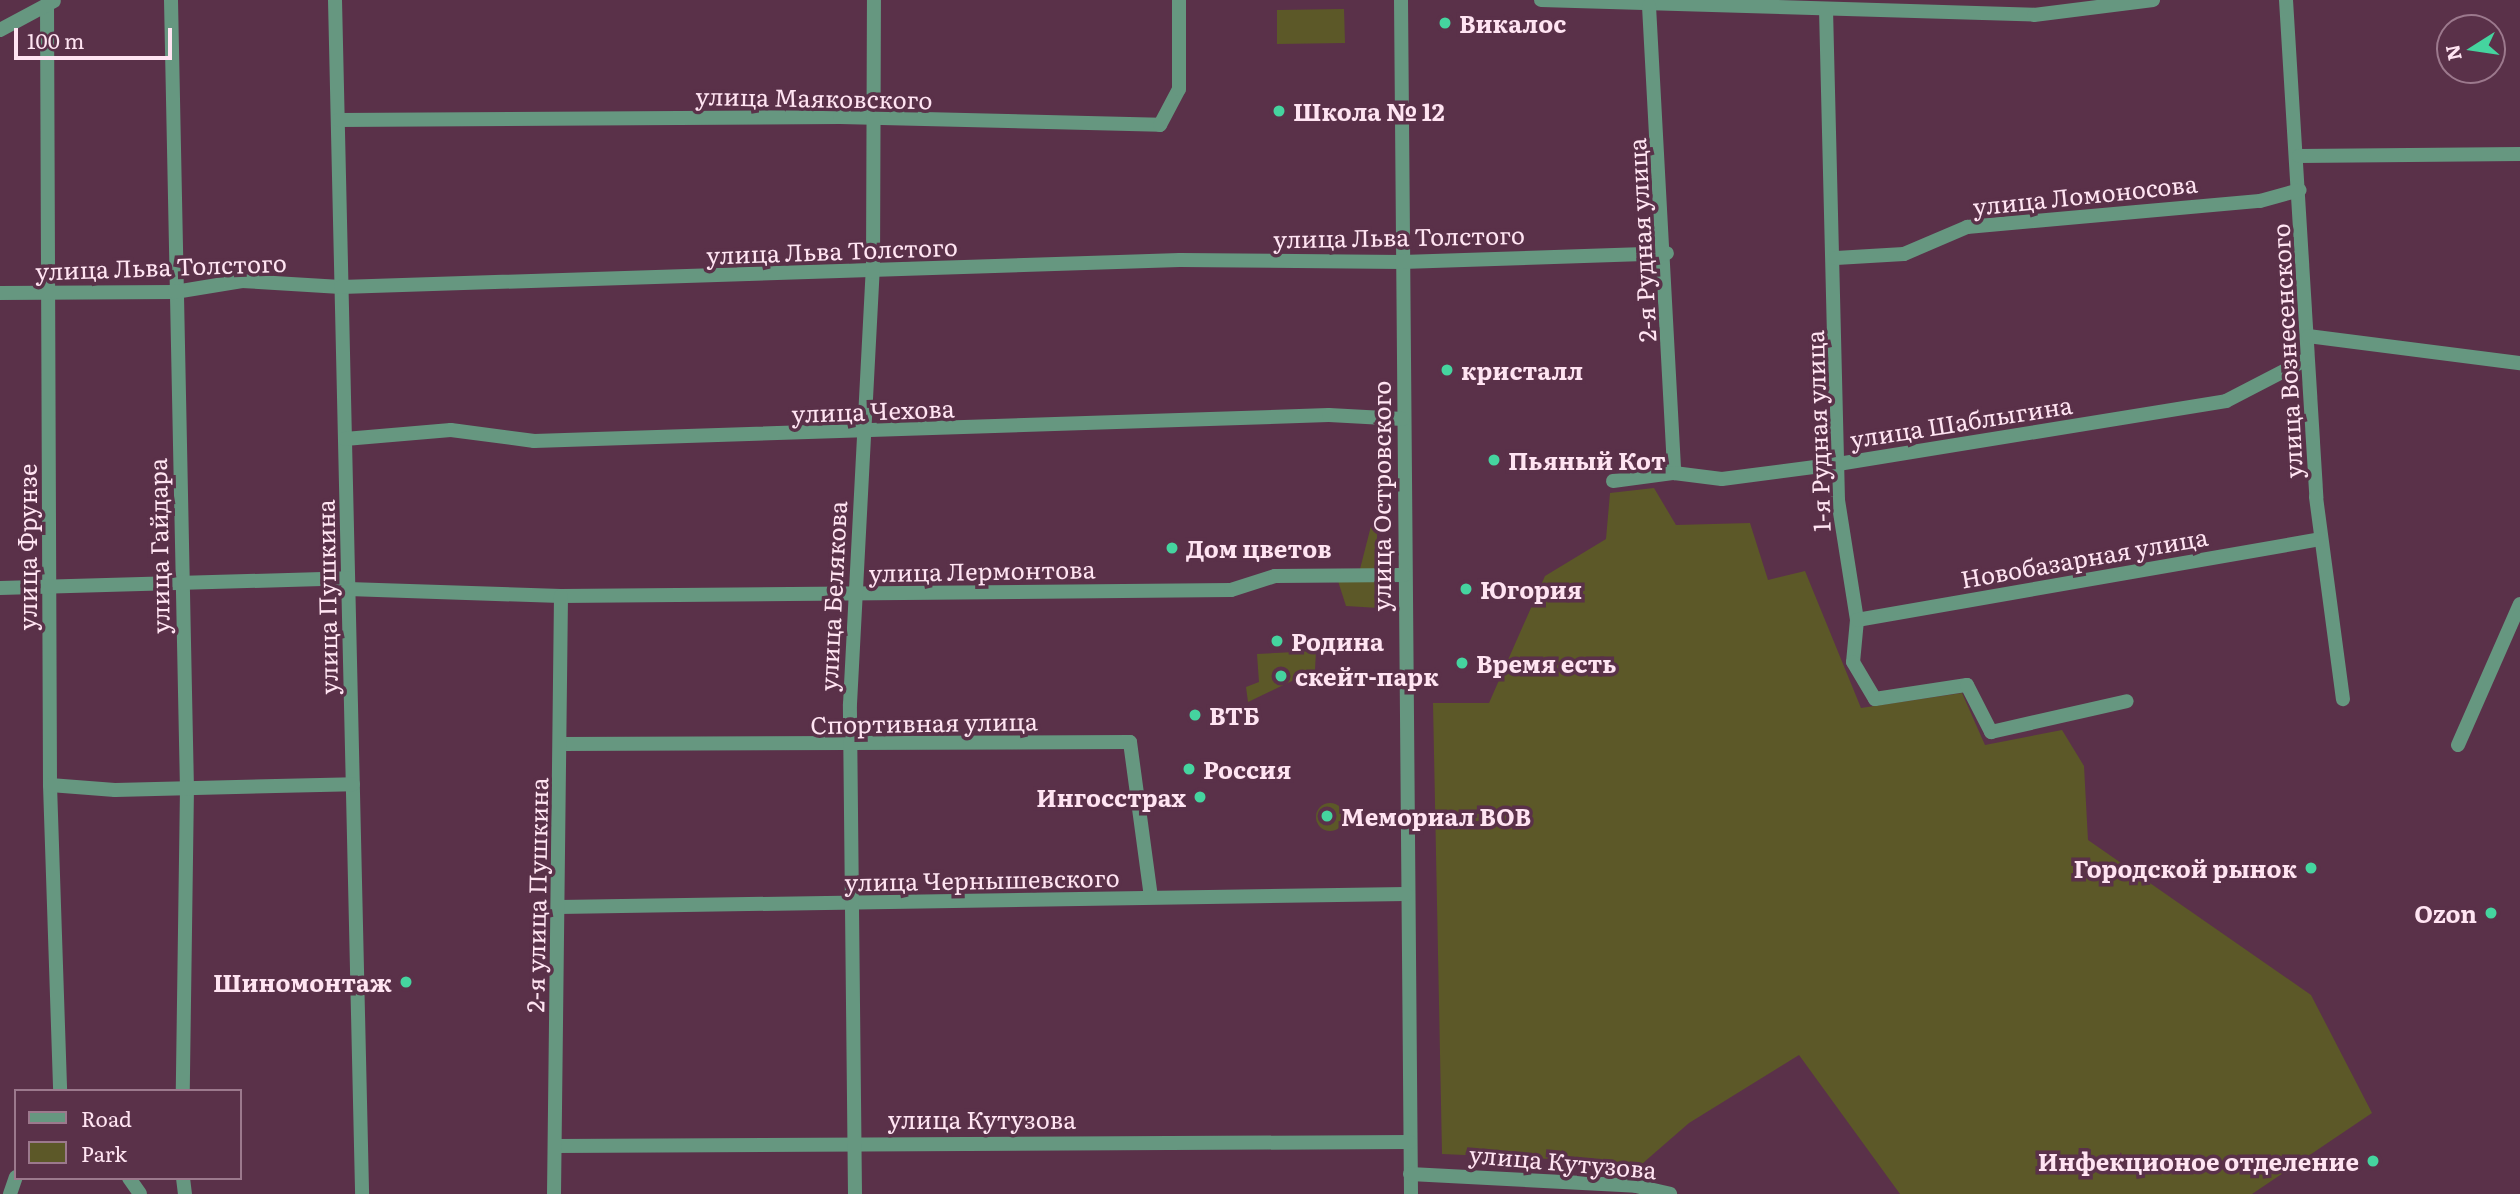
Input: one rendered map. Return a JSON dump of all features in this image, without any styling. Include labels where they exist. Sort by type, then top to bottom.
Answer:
[{"type":"street","name":"улица Гайдара","points":[[171,0],[187,787],[183,1089]]},
{"type":"street","name":"улица Пушкина","points":[[335,0],[362,1194]]},
{"type":"street","name":"улица Белякова","points":[[855,1194],[849,746],[854,594],[873,272],[874,0]]},
{"type":"street","name":"улица Маяковского","points":[[338,120],[875,120],[1160,125],[1179,89],[1179,0]]},
{"type":"street","points":[[1541,0],[1649,6],[2060,15],[2152,0]]},
{"type":"street","name":"улица Вознесенского","points":[[2286,0],[2299,156],[2307,359],[2320,539],[2343,699]]},
{"type":"street","points":[[0,30],[51,2]]},
{"type":"street","name":"улица Фрунзе","points":[[51,2],[50,785],[60,1089]]},
{"type":"street","name":"улица Островского","points":[[1402,2],[1410,1194]]},
{"type":"street","name":"2-я Рудная улица","points":[[1649,6],[1667,253],[1674,472]]},
{"type":"street","name":"1-я Рудная улица","points":[[1826,9],[1836,258],[1838,464],[1857,620],[1853,662],[1875,699],[1967,685],[1991,733],[2127,701]]},
{"type":"street","points":[[2299,156],[2520,154]]},
{"type":"street","name":"улица Ломоносова","points":[[1836,258],[1904,254],[1967,227],[2260,201],[2300,190]]},
{"type":"street","name":"улица Льва Толстого","points":[[0,293],[175,292],[242,281],[341,287],[1181,260],[1402,262],[1667,253]]},
{"type":"street","points":[[2308,336],[2520,363]]},
{"type":"street","name":"улица Шаблыгина","points":[[1613,481],[1674,472],[1722,479],[1838,464],[2226,401],[2307,359]]},
{"type":"street","name":"улица Чехова","points":[[345,439],[451,430],[534,441],[864,434],[1329,415],[1403,419]]},
{"type":"street","name":"Новобазарная улица","points":[[1857,620],[2320,539]]},
{"type":"street","name":"улица Лермонтова","points":[[0,588],[182,581],[348,584],[561,596],[854,594],[1231,590],[1275,576],[1404,575]]},
{"type":"street","name":"2-я улица Пушкина","points":[[554,1194],[561,596]]},
{"type":"street","points":[[2458,744],[2520,604]]},
{"type":"street","name":"Спортивная улица","points":[[561,744],[849,746],[1130,742],[1151,897]]},
{"type":"street","points":[[50,785],[187,787],[353,784]]},
{"type":"street","name":"улица Чернышевского","points":[[559,907],[850,906],[1151,897],[1406,894]]},
{"type":"street","name":"улица Кутузова","points":[[555,1146],[854,1142],[1410,1142]]},
{"type":"street","name":"улица Кутузова","points":[[1410,1174],[1545,1179],[1670,1194]]},
{"type":"green space","points":[[1344,9],[1345,43],[1277,44],[1277,10]]},
{"type":"green space","points":[[1654,488],[1676,525],[1750,523],[1768,580],[1805,571],[1861,708],[1962,693],[1985,745],[2062,730],[2084,766],[2088,840],[2311,995],[2372,1113],[2252,1194],[1900,1194],[1799,1055],[1689,1123],[1643,1163],[1442,1154],[1433,703],[1489,703],[1545,576],[1606,539],[1610,493]]},
{"type":"green space","points":[[1371,526],[1377,530],[1377,569],[1360,569]]},
{"type":"green space","points":[[1337,578],[1379,578],[1379,608],[1346,606]]},
{"type":"green space","name":"скейт-парк","points":[[1316,651],[1315,670],[1248,702],[1246,687],[1259,682],[1257,654]]},
{"type":"green space","points":[[1330,803],[1340,807],[1344,817],[1340,827],[1330,831],[1320,827],[1316,817],[1320,807]]},
{"type":"place","name":"Викалос","points":[[1445,23]]},
{"type":"place","name":"Школа № 12","points":[[1279,111]]},
{"type":"place","name":"кристалл","points":[[1447,370]]},
{"type":"place","name":"Пьяный Кот","points":[[1494,460]]},
{"type":"place","name":"Дом цветов","points":[[1172,548]]},
{"type":"place","name":"Югория","points":[[1466,589]]},
{"type":"place","name":"Родина","points":[[1277,641]]},
{"type":"place","name":"Время есть","points":[[1462,663]]},
{"type":"place","name":"скейт-парк","points":[[1281,676]]},
{"type":"place","name":"ВТБ","points":[[1195,715]]},
{"type":"place","name":"Россия","points":[[1189,769]]},
{"type":"place","name":"Ингосстрах","points":[[1200,797]]},
{"type":"place","name":"Мемориал ВОВ","points":[[1327,816]]},
{"type":"place","name":"Городской рынок","points":[[2311,868]]},
{"type":"place","name":"Ozon","points":[[2491,913]]},
{"type":"place","name":"Шиномонтаж","points":[[406,982]]},
{"type":"place","name":"Инфекционое отделение","points":[[2373,1161]]}]
